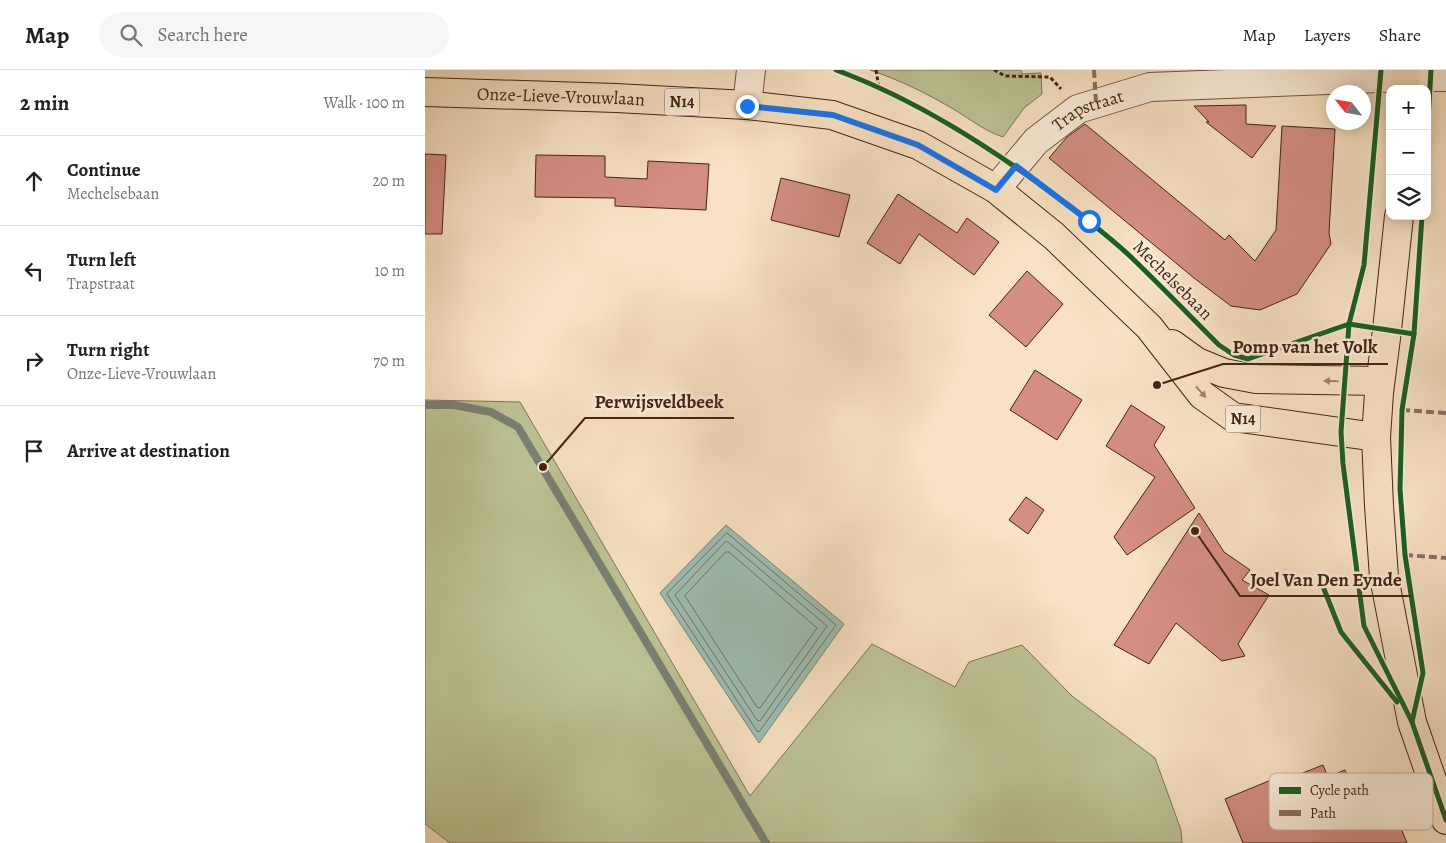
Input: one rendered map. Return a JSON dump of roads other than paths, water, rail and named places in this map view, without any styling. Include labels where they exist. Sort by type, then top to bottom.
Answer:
[{"type":"main road","name":"Onze-Lieve-Vrouwlaan","points":[[425,92],[616,98],[747,106],[833,115],[918,145],[996,190],[1054,236],[1149,327]]},
{"type":"main road","points":[[1399,220],[1380,381],[1376,437],[1379,506],[1384,577],[1412,722],[1430,773]]},
{"type":"main road","name":"N14","points":[[1149,327],[1197,362],[1224,373],[1255,379],[1380,381]]},
{"type":"main road","name":"N14","points":[[1149,327],[1203,395],[1233,417],[1376,437]]},
{"type":"main road","points":[[1433,783],[1446,820]]},
{"type":"street","points":[[747,106],[751,70]]},
{"type":"street","name":"Trapstraat","points":[[996,190],[1036,141],[1078,109],[1150,87],[1446,78]]},
{"type":"water","points":[[726,525],[844,624],[759,743],[660,593]]},
{"type":"waterway","points":[[425,405],[454,405],[491,412],[518,427],[766,843]]},
{"type":"place","name":"Pomp van het Volk","points":[[1157,385]]},
{"type":"place","name":"Perwijsveldbeek","points":[[543,467]]},
{"type":"place","name":"Joel Van Den Eynde","points":[[1195,531]]}]
